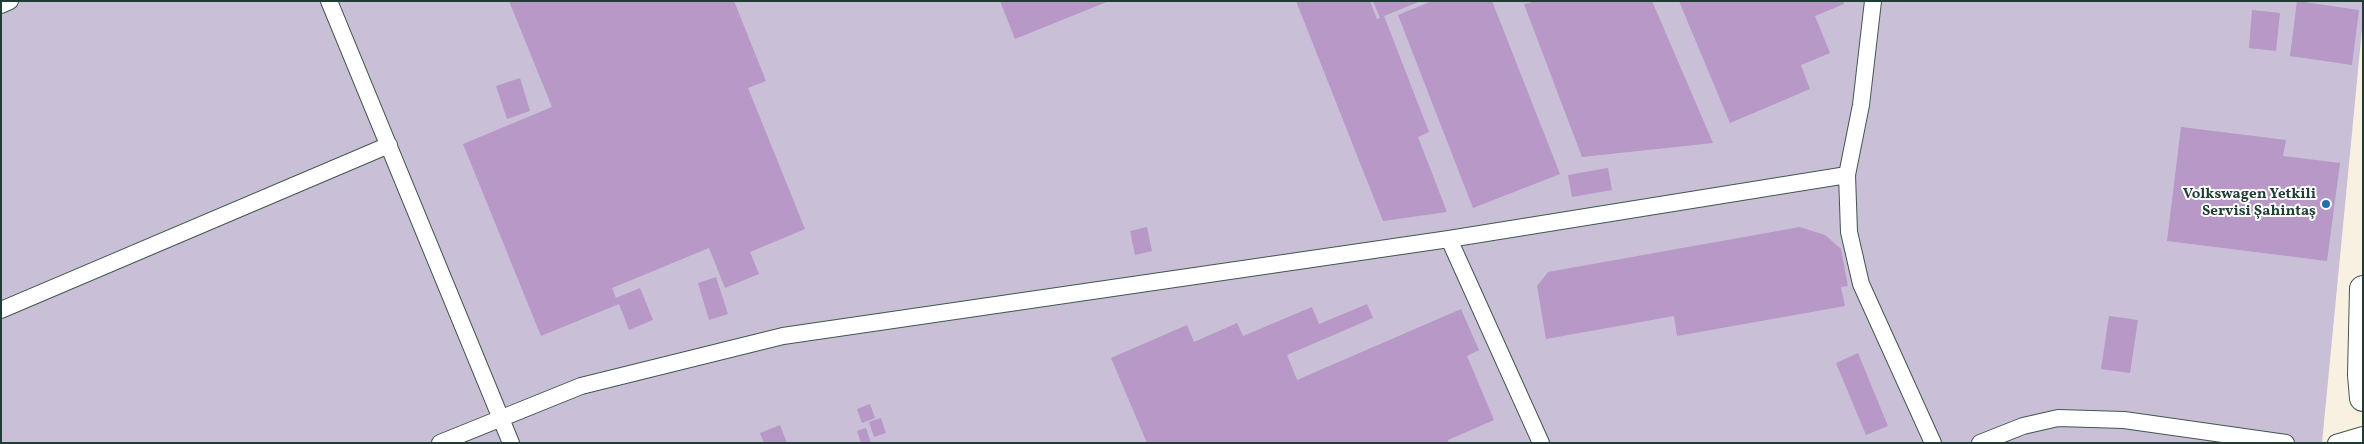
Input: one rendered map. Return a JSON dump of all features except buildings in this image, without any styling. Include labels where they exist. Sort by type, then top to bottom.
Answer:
[{"type":"highway","points":[[2363,289],[2361,375],[2363,398]]},
{"type":"street","points":[[1,5],[10,1]]},
{"type":"street","points":[[329,1],[390,144],[512,443]]},
{"type":"street","points":[[1873,1],[1861,105],[1847,175],[1849,232],[1862,284],[1933,443]]},
{"type":"street","points":[[1,310],[390,144]]},
{"type":"street","points":[[440,443],[502,416],[581,386],[783,336],[1449,239],[1847,175]]},
{"type":"street","points":[[1449,239],[1541,443]]},
{"type":"street","points":[[1980,443],[2023,426],[2058,418],[2124,420],[2286,443]]},
{"type":"street","points":[[2336,443],[2363,435]]},
{"type":"shaded area","points":[[1,1],[2363,1],[2363,19],[2322,443],[1,443]]},
{"type":"place","name":"Volkswagen Yetkili Servisi Şahintaş","points":[[2326,204]]}]
